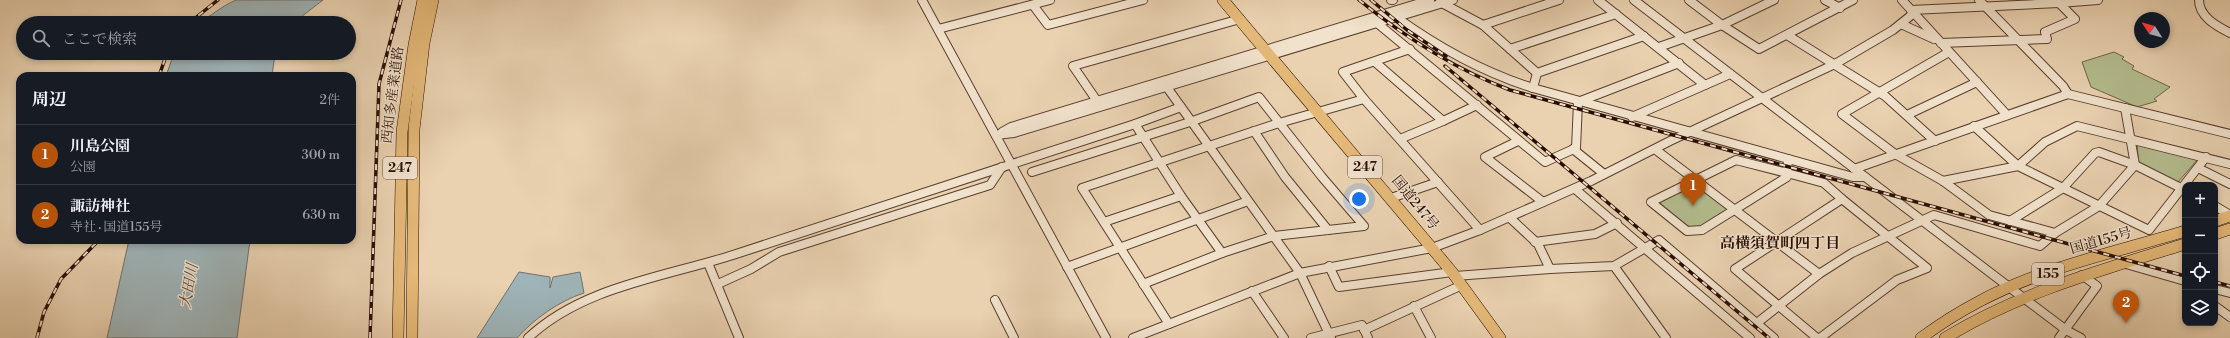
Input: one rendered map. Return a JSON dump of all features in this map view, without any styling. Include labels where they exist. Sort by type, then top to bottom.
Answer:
[{"type":"highway","name":"西知多産業道路","points":[[398,338],[402,132],[414,45],[423,0]]},
{"type":"highway","name":"西知多産業道路","points":[[412,338],[414,129],[424,44],[433,0]]},
{"type":"highway","name":"国道247号","points":[[1223,0],[1269,52],[1432,248],[1462,285],[1500,338]]},
{"type":"highway","points":[[2218,220],[2230,216]]},
{"type":"highway","points":[[2218,233],[2230,229]]},
{"type":"highway","name":"国道155号","points":[[1921,338],[1936,326],[2009,287],[2070,266],[2182,232]]},
{"type":"highway","name":"国道155号","points":[[1945,338],[1984,313],[2021,296],[2082,275],[2126,264],[2182,245]]},
{"type":"street","points":[[922,0],[1106,338]]},
{"type":"street","points":[[938,29],[1050,0]]},
{"type":"street","points":[[1033,4],[1048,25],[1143,0]]},
{"type":"street","points":[[996,136],[1014,133],[1166,86],[1430,0]]},
{"type":"street","points":[[996,136],[1011,127],[1097,101],[1377,23],[1439,2],[1453,0]]},
{"type":"street","points":[[1483,25],[1559,0]]},
{"type":"street","points":[[1598,0],[1705,85]]},
{"type":"street","points":[[1634,0],[1923,222],[2066,330],[2081,338]]},
{"type":"street","points":[[1689,0],[1722,25],[1760,49],[1853,0]]},
{"type":"street","points":[[1658,47],[1722,25],[1774,0]]},
{"type":"street","points":[[1825,0],[1840,8]]},
{"type":"street","points":[[1902,0],[2007,115]]},
{"type":"street","points":[[1979,0],[2063,86],[2068,94]]},
{"type":"street","points":[[1133,338],[1300,273],[1329,266],[1432,248],[1480,230],[1575,188],[1835,64],[1901,24],[1913,12],[1985,6],[2098,0]]},
{"type":"street","points":[[2199,0],[2199,7],[2203,13],[2214,23],[2230,33]]},
{"type":"street","points":[[1439,2],[1483,25],[1537,73]]},
{"type":"street","points":[[1941,43],[2047,39],[2045,32],[2075,19],[2058,2]]},
{"type":"street","points":[[1510,49],[1616,14]]},
{"type":"street","points":[[1396,17],[1443,51],[1502,79],[1578,102],[1853,177],[1865,177]]},
{"type":"street","points":[[1097,101],[1074,66],[1240,19]]},
{"type":"street","points":[[1377,23],[1545,162],[1576,148],[1578,102]]},
{"type":"street","points":[[1901,24],[1934,39]]},
{"type":"street","points":[[1786,35],[1879,91],[1936,141]]},
{"type":"street","points":[[1537,73],[1644,36]]},
{"type":"street","points":[[1410,49],[1342,72],[1480,230]]},
{"type":"street","points":[[1949,52],[1879,91],[1842,114],[1895,154],[1943,181],[1989,215],[2055,234]]},
{"type":"street","points":[[1375,62],[1443,120]]},
{"type":"street","points":[[1578,102],[1679,63]]},
{"type":"street","points":[[1533,88],[1537,73]]},
{"type":"street","points":[[1632,116],[1730,74]]},
{"type":"street","points":[[1907,115],[1977,82]]},
{"type":"street","points":[[1166,86],[1207,147],[1300,273],[1330,335]]},
{"type":"street","points":[[1854,168],[1936,141],[1974,126],[2068,94],[2230,134]]},
{"type":"street","points":[[1032,172],[1190,122],[1259,97],[1364,226],[1274,236],[1222,253],[1143,284]]},
{"type":"street","points":[[1168,324],[1082,188],[1279,123],[1364,99]]},
{"type":"street","points":[[1400,139],[1477,105]]},
{"type":"street","points":[[528,338],[546,321],[595,295],[708,263],[1135,124],[1181,107]]},
{"type":"street","points":[[2125,108],[2136,165]]},
{"type":"street","points":[[1135,124],[1181,196],[1222,253]]},
{"type":"street","points":[[1974,126],[2018,166],[2149,230],[2182,191]]},
{"type":"street","points":[[1943,181],[2018,166],[2045,142],[2077,126],[2131,138],[2230,164]]},
{"type":"street","points":[[1254,132],[1285,177],[1328,230]]},
{"type":"street","points":[[1518,141],[1485,156],[1543,202]]},
{"type":"street","points":[[1573,150],[1604,174]]},
{"type":"street","points":[[1656,150],[1819,274]]},
{"type":"street","points":[[2010,221],[2062,188],[2095,153],[2099,152],[2136,165],[2182,188]]},
{"type":"street","points":[[2189,182],[2206,157]]},
{"type":"street","points":[[1788,159],[1787,174],[1787,177],[1702,230],[1687,231],[1651,202],[1736,160],[1787,174],[1824,184],[1927,268],[1898,280],[1820,338]]},
{"type":"street","points":[[1757,322],[1819,274],[1852,253],[1887,235],[1923,222],[1934,215],[2040,246],[2055,234],[2099,206],[2136,165]]},
{"type":"street","points":[[718,284],[751,269],[779,252],[990,185],[1002,167]]},
{"type":"street","points":[[2198,168],[2230,184]]},
{"type":"street","points":[[1391,198],[1438,182]]},
{"type":"street","points":[[1575,188],[1750,338]]},
{"type":"street","points":[[1104,222],[1181,196]]},
{"type":"street","points":[[1817,338],[1779,304],[1735,269],[1842,199]]},
{"type":"street","points":[[1067,267],[1248,201]]},
{"type":"street","points":[[2218,208],[2230,216]]},
{"type":"street","points":[[1510,217],[1535,242],[1550,269]]},
{"type":"street","points":[[1535,242],[1595,234],[1617,224]]},
{"type":"street","points":[[1329,266],[1339,287],[1453,274],[1614,266],[1644,247],[1660,240],[1774,338]]},
{"type":"street","points":[[708,263],[718,284],[738,338]]},
{"type":"street","points":[[2126,264],[2182,279]]},
{"type":"street","points":[[1614,266],[1666,338]]},
{"type":"street","points":[[2059,338],[2098,286],[2082,275]]},
{"type":"street","points":[[1311,338],[1330,335],[1362,325],[1366,334],[1414,306],[1462,285]]},
{"type":"street","points":[[2218,290],[2230,294]]},
{"type":"street","points":[[1252,291],[1284,338]]},
{"type":"street","points":[[995,300],[1014,338]]},
{"type":"street","points":[[1414,306],[1432,338]]},
{"type":"street","points":[[2218,308],[2230,317]]},
{"type":"green space","points":[[2114,52],[2124,57],[2122,59],[2134,66],[2132,69],[2170,87],[2154,99],[2157,101],[2137,107],[2091,87],[2082,62]]},
{"type":"green space","points":[[2137,145],[2198,159],[2177,183],[2139,164]]},
{"type":"green space","points":[[1693,184],[1728,210],[1700,227],[1687,227],[1658,202]]},
{"type":"water","points":[[236,0],[323,0],[302,16],[210,16]]},
{"type":"water","points":[[172,60],[274,60],[273,72],[167,72]]},
{"type":"water","name":"大田川","points":[[128,244],[249,244],[237,338],[107,338]]},
{"type":"water","points":[[519,272],[550,277],[550,288],[553,277],[580,272],[584,293],[565,301],[548,311],[531,324],[517,338],[477,338]]},
{"type":"railway","points":[[198,16],[218,0]]},
{"type":"railway","points":[[370,338],[379,84],[401,0]]},
{"type":"railway","points":[[1359,0],[1413,40],[1431,51],[1489,82],[1510,90],[2182,275]]},
{"type":"railway","points":[[1371,0],[1407,30],[1446,56]]},
{"type":"railway","points":[[160,72],[165,60]]},
{"type":"railway","points":[[1445,66],[1769,338]]},
{"type":"railway","points":[[37,338],[44,312],[61,279],[95,244]]},
{"type":"railway","points":[[2218,283],[2230,286]]},
{"type":"place","name":"川島公園","points":[[1693,206]]},
{"type":"place","name":"諏訪神社","points":[[2126,323]]},
{"type":"district","name":"高横須賀町四丁目","points":[[1780,243]]}]
